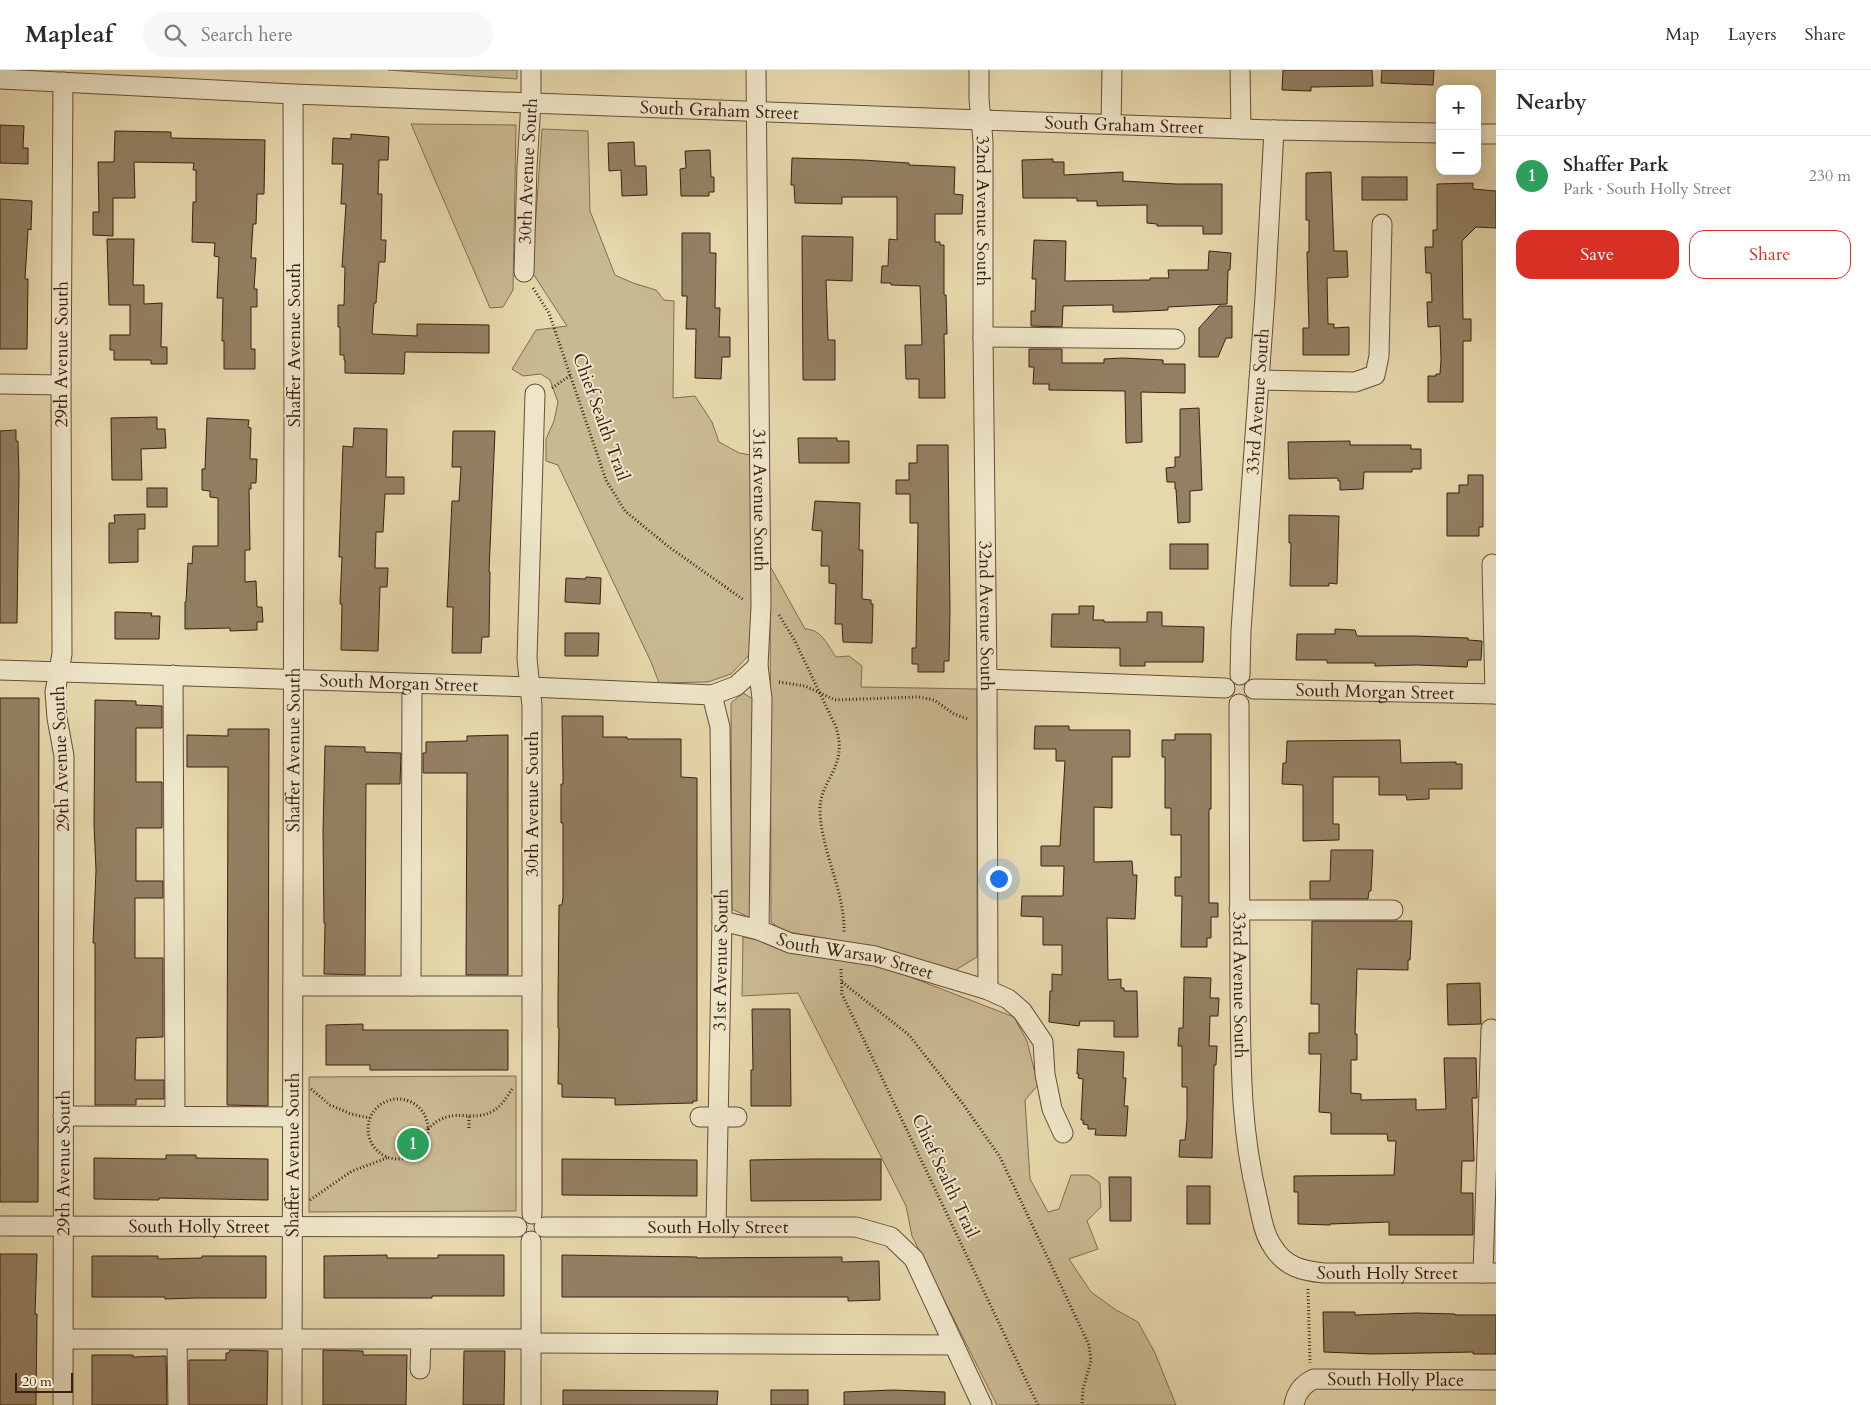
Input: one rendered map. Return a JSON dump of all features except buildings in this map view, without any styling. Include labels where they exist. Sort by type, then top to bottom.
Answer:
[{"type":"street","name":"30th Avenue South","points":[[524,272],[531,70]]},
{"type":"street","name":"31st Avenue South","points":[[756,70],[761,606],[758,673],[762,698],[759,930]]},
{"type":"street","name":"32nd Avenue South","points":[[980,70],[983,141],[983,337],[988,720],[988,990]]},
{"type":"street","points":[[1111,124],[1112,70]]},
{"type":"street","points":[[1240,70],[1241,129]]},
{"type":"street","name":"South Graham Street","points":[[0,79],[63,82],[122,78],[293,94],[1241,129],[1436,133]]},
{"type":"street","name":"29th Avenue South","points":[[63,82],[62,654],[56,692],[57,718],[64,756],[63,1405]]},
{"type":"street","name":"Shaffer Avenue South","points":[[292,1405],[293,94]]},
{"type":"street","name":"33rd Avenue South","points":[[1240,675],[1241,630],[1274,130]]},
{"type":"street","points":[[1481,134],[1496,134]]},
{"type":"street","points":[[1259,380],[1355,382],[1375,375],[1379,356],[1382,224]]},
{"type":"street","points":[[983,337],[1175,339]]},
{"type":"street","points":[[0,384],[61,385]]},
{"type":"street","name":"30th Avenue South","points":[[535,394],[527,660],[532,706],[532,1061],[540,1116],[538,1220]]},
{"type":"street","points":[[1492,564],[1496,694]]},
{"type":"street","name":"South Morgan Street","points":[[0,670],[530,687],[712,695],[736,686],[758,673]]},
{"type":"street","points":[[173,675],[175,1116]]},
{"type":"street","points":[[1240,675],[1249,678],[1254,689],[1249,700],[1239,704],[1228,699],[1225,688],[1230,678],[1240,675]]},
{"type":"street","points":[[987,678],[1225,688]]},
{"type":"street","points":[[411,986],[412,684]]},
{"type":"street","name":"South Morgan Street","points":[[1254,689],[1496,694]]},
{"type":"street","name":"31st Avenue South","points":[[712,695],[720,727],[722,921],[728,1117],[716,1226]]},
{"type":"street","name":"33rd Avenue South","points":[[1239,704],[1239,910],[1242,1098],[1250,1167],[1264,1227],[1272,1247],[1282,1259]]},
{"type":"street","points":[[1239,910],[1393,910]]},
{"type":"street","name":"South Warsaw Street","points":[[722,921],[759,930],[790,943],[876,956],[988,990]]},
{"type":"street","points":[[293,986],[532,986]]},
{"type":"street","points":[[988,990],[1008,999],[1022,1011],[1043,1042],[1045,1074],[1052,1109],[1064,1132]]},
{"type":"street","points":[[1490,1273],[1491,1029]]},
{"type":"street","points":[[63,1116],[292,1117]]},
{"type":"street","points":[[700,1117],[728,1117]]},
{"type":"street","points":[[522,1217],[538,1220],[540,1237],[531,1241],[521,1237],[517,1227],[522,1217]]},
{"type":"street","name":"South Holly Street","points":[[0,1226],[62,1227],[292,1219],[517,1227]]},
{"type":"street","name":"South Holly Street","points":[[538,1220],[716,1226],[856,1227],[891,1237],[914,1258],[954,1345]]},
{"type":"street","points":[[531,1241],[531,1405]]},
{"type":"street","name":"South Holly Street","points":[[1282,1259],[1292,1266],[1324,1273],[1490,1273]]},
{"type":"street","points":[[64,1339],[292,1338],[954,1345],[982,1405]]},
{"type":"street","points":[[420,1369],[421,1339]]},
{"type":"street","points":[[178,1340],[178,1405]]},
{"type":"street","name":"South Holly Place","points":[[1302,1392],[1314,1379],[1496,1380]]},
{"type":"path","name":"Chief Sealth Trail","points":[[524,272],[549,313],[606,480],[624,511],[669,547],[751,605]]},
{"type":"path","points":[[535,394],[551,389],[571,375]]},
{"type":"path","points":[[776,609],[795,641],[836,727],[840,741],[838,758],[824,792],[820,810],[823,836],[842,901],[844,935]]},
{"type":"path","points":[[758,673],[805,686],[835,700],[919,697],[934,700],[954,714],[967,720],[988,720]]},
{"type":"path","name":"Chief Sealth Trail","points":[[842,962],[842,994],[1038,1405]]},
{"type":"path","points":[[842,981],[908,1035],[963,1104],[1000,1157],[1089,1345],[1091,1361],[1083,1389],[1082,1405]]},
{"type":"path","points":[[428,1129],[436,1121],[449,1115],[483,1115],[492,1112],[499,1107],[532,1061]]},
{"type":"path","points":[[292,1074],[330,1105],[351,1114],[370,1118]]},
{"type":"path","points":[[394,1099],[412,1102],[420,1108],[425,1116],[428,1129],[424,1144],[418,1151],[401,1159],[387,1157],[375,1150],[367,1133],[370,1118],[377,1107],[394,1099]]},
{"type":"path","points":[[469,1115],[469,1128]]},
{"type":"path","points":[[292,1219],[323,1192],[352,1171],[387,1157]]},
{"type":"path","points":[[1302,1392],[1308,1271]]},
{"type":"shaded area","points":[[388,70],[517,70],[517,79]]},
{"type":"shaded area","points":[[411,124],[516,125],[513,290],[503,307],[490,308]]},
{"type":"shaded area","points":[[542,129],[588,131],[590,211],[615,275],[656,290],[664,300],[674,301],[673,398],[695,396],[712,422],[719,442],[739,453],[751,455],[753,613],[751,653],[731,674],[708,682],[659,683],[651,662],[558,465],[546,461],[546,439],[554,421],[558,402],[550,380],[541,374],[523,376],[512,369],[536,330],[567,326],[532,272]]},
{"type":"shaded area","points":[[770,566],[805,629],[819,634],[836,657],[849,656],[862,666],[861,687],[977,689],[977,957],[954,971],[879,948],[783,931],[771,922]]},
{"type":"shaded area","points":[[743,693],[753,699],[752,919],[732,909],[731,703]]},
{"type":"shaded area","points":[[743,937],[865,962],[900,973],[1014,1017],[1027,1041],[1038,1085],[1025,1100],[1030,1179],[1048,1212],[1059,1209],[1071,1175],[1089,1175],[1100,1183],[1101,1207],[1087,1221],[1098,1249],[1069,1259],[1091,1292],[1116,1310],[1138,1322],[1155,1353],[1176,1405],[997,1405],[912,1236],[906,1206],[798,993],[742,996]]},
{"type":"shaded area","points":[[516,1076],[516,1211],[309,1212],[309,1077]]},
{"type":"place","name":"Shaffer Park","points":[[413,1144]]}]
